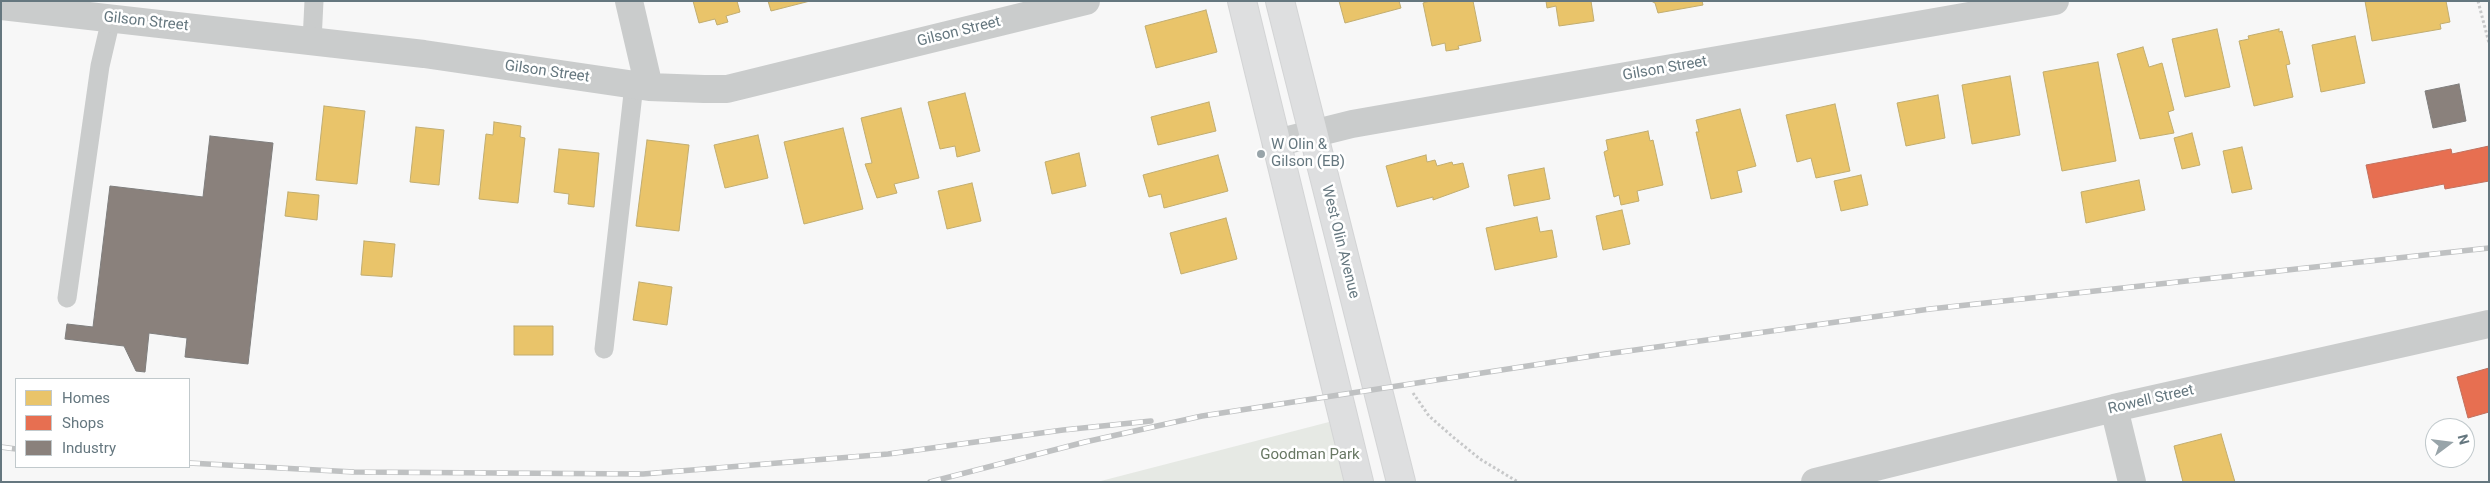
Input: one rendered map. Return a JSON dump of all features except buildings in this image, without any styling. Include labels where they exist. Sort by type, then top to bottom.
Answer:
[{"type":"street","points":[[629,1],[642,86]]},
{"type":"street","name":"Gilson Street","points":[[8,5],[424,54],[642,86],[727,89],[1086,1]]},
{"type":"street","points":[[1242,1],[1359,482]]},
{"type":"street","name":"West Olin Avenue","points":[[1280,1],[1401,482]]},
{"type":"street","name":"Gilson Street","points":[[1276,142],[1372,121],[2056,1]]},
{"type":"street","name":"Rowell Street","points":[[1815,482],[1857,476],[2114,408],[2489,324]]},
{"type":"street","points":[[2114,408],[2132,482]]},
{"type":"lane","points":[[312,41],[314,1]]},
{"type":"lane","points":[[68,298],[100,66],[111,18]]},
{"type":"lane","points":[[604,349],[642,86]]},
{"type":"path","points":[[2478,1],[2489,43]]},
{"type":"path","points":[[1408,385],[1429,416],[1480,459],[1518,482]]},
{"type":"green space","name":"Goodman Park","points":[[1329,422],[1348,482],[1097,482]]},
{"type":"railway","points":[[930,482],[1085,442],[1202,416],[1599,355],[1930,309],[2489,248]]},
{"type":"railway","points":[[190,463],[354,472],[643,474],[888,454],[1063,430],[1151,421]]},
{"type":"railway","points":[[1,447],[15,449]]},
{"type":"place","name":"W Olin & Gilson (EB)","points":[[1261,154]]}]
